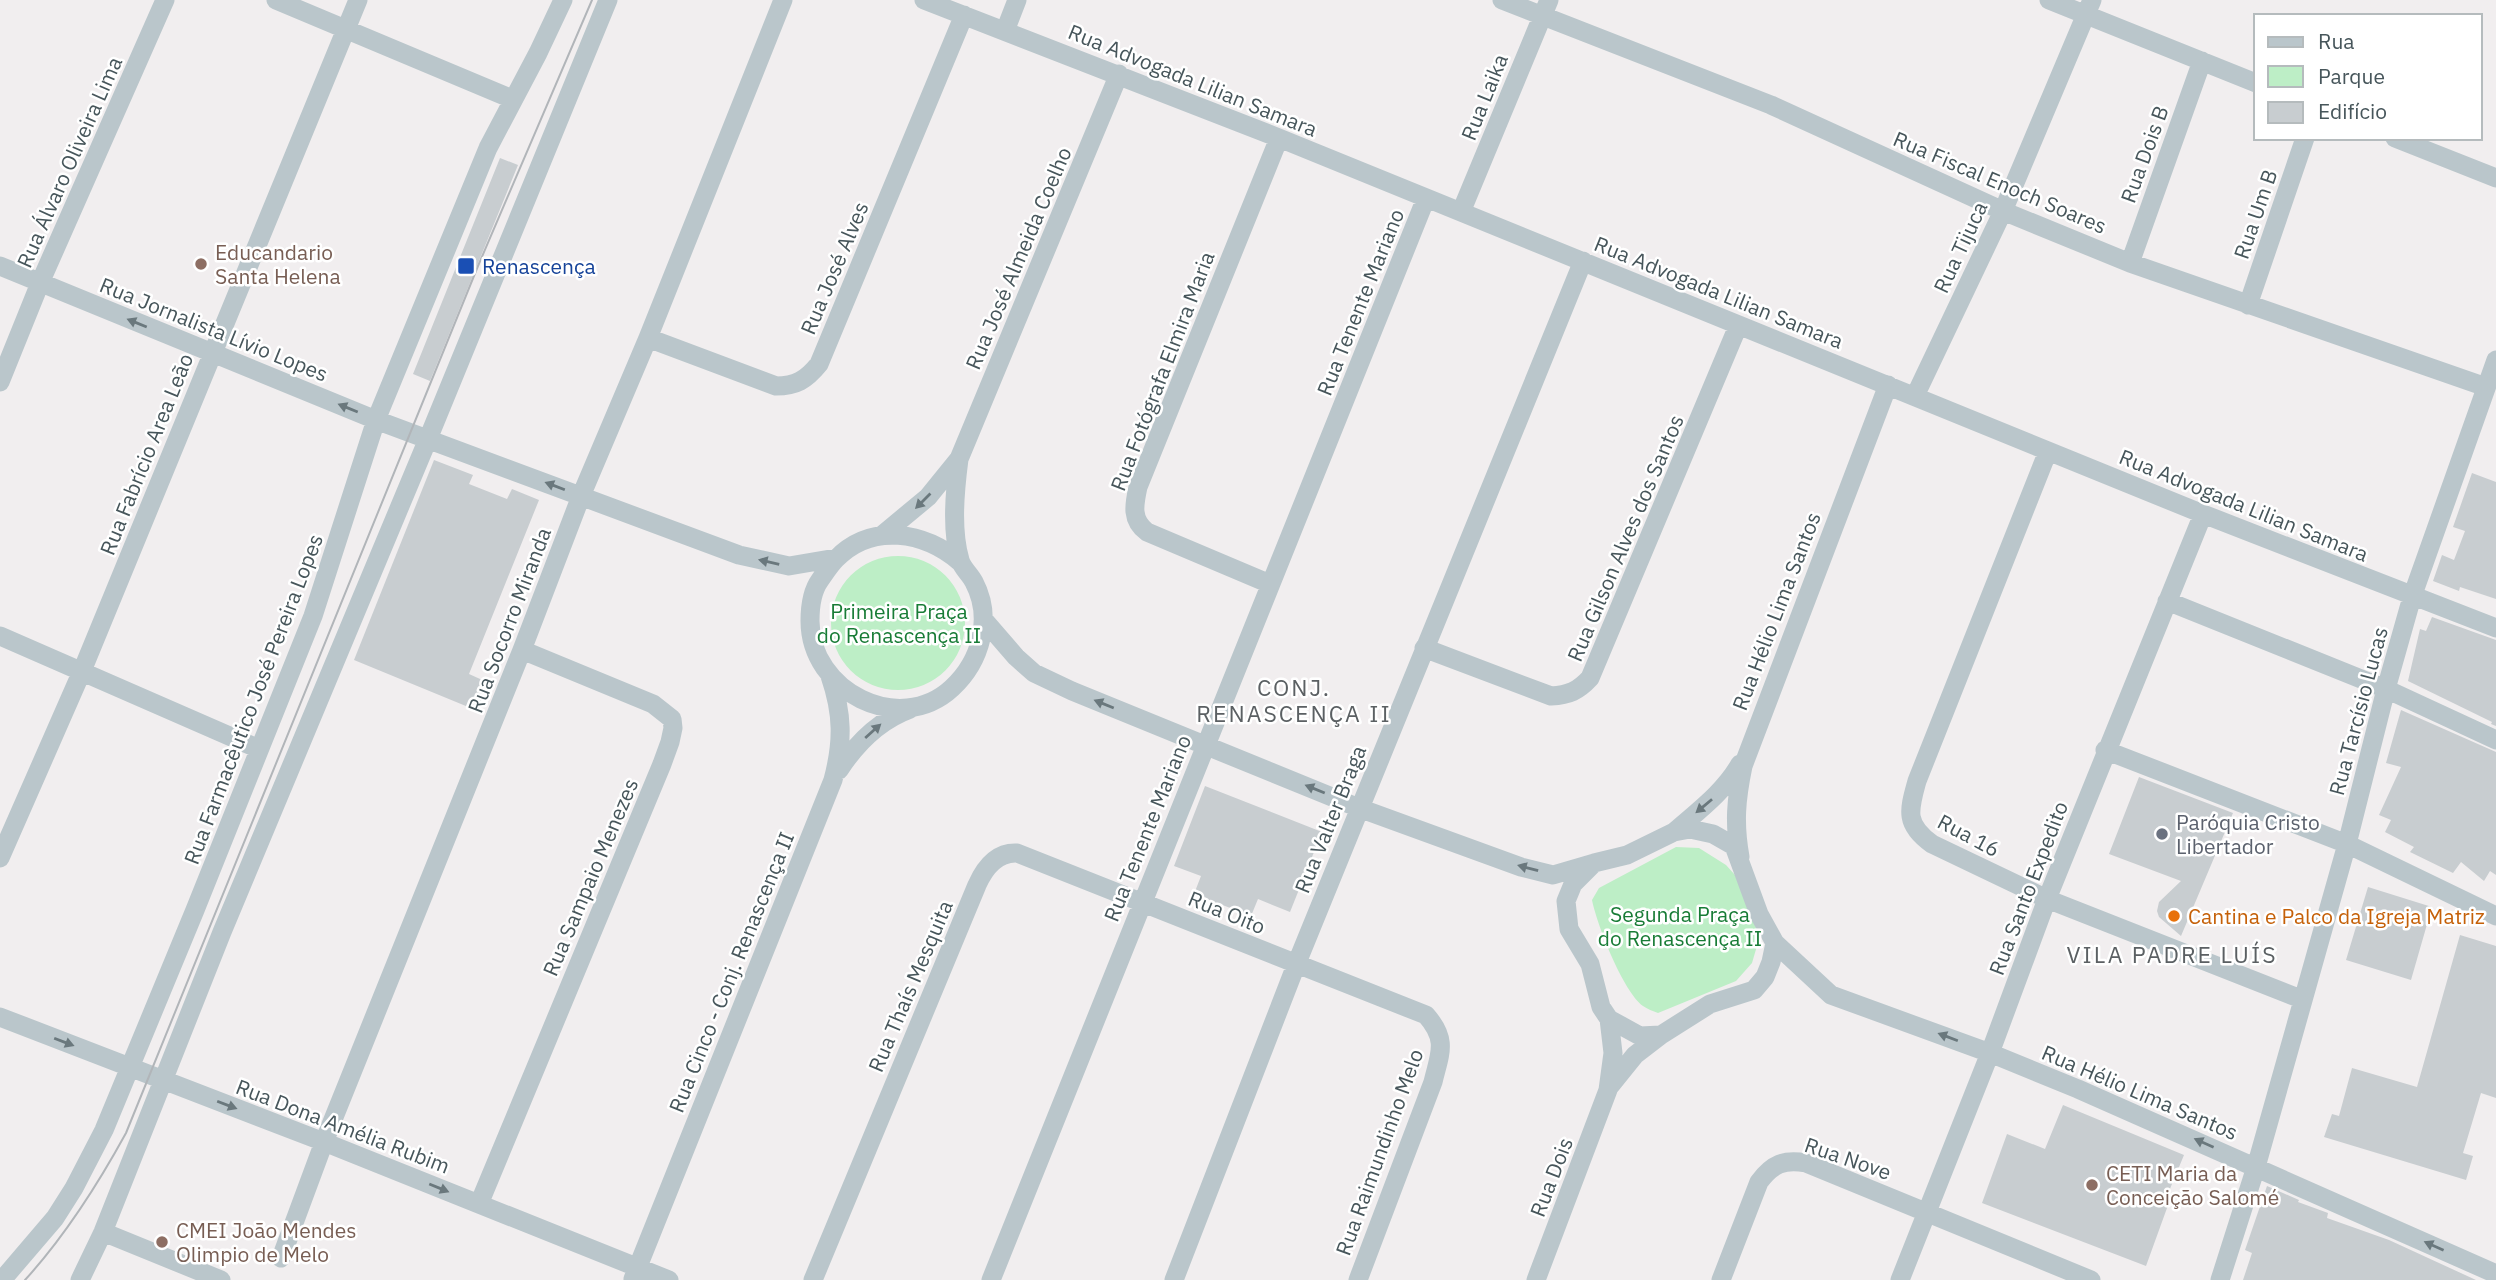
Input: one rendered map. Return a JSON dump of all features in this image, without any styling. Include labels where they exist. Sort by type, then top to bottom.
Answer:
[{"type":"street","name":"Rua Álvaro Oliveira Lima","points":[[0,382],[40,283],[165,0]]},
{"type":"street","points":[[276,0],[512,100]]},
{"type":"street","name":"Rua Fabrício Area Leão","points":[[0,858],[82,671],[358,0]]},
{"type":"street","name":"Rua Farmacêutico José Pereira Lopes","points":[[2,1280],[55,1218],[104,1130],[313,617],[376,420],[488,148],[563,0]]},
{"type":"street","points":[[80,1280],[103,1232],[420,436],[608,0]]},
{"type":"street","name":"Rua Socorro Miranda","points":[[281,1258],[324,1142],[522,650],[581,496],[648,338],[783,0]]},
{"type":"street","name":"Rua Advogada Lilian Samara","points":[[924,0],[1279,138],[2203,514],[2496,628]]},
{"type":"street","points":[[1005,31],[1017,0]]},
{"type":"street","name":"Rua Fiscal Enoch Soares","points":[[1502,0],[1545,8],[1771,105],[2003,211],[2130,263],[2489,393]]},
{"type":"street","points":[[2049,0],[2089,7],[2202,61],[2254,82]]},
{"type":"street","name":"Rua Tijuca","points":[[1915,396],[2003,211],[2089,7]]},
{"type":"street","name":"Rua Laika","points":[[1461,212],[1545,8]]},
{"type":"street","name":"Rua José Alves","points":[[648,338],[776,386],[796,384],[809,376],[819,364],[964,15]]},
{"type":"street","name":"Rua Dois B","points":[[2130,263],[2202,61]]},
{"type":"street","name":"Rua José Almeida Coelho","points":[[959,460],[1119,75]]},
{"type":"street","name":"Rua Fotógrafa Elmira Maria","points":[[1270,584],[1147,532],[1142,529],[1133,510],[1138,487],[1279,138]]},
{"type":"street","name":"Rua Um B","points":[[2248,305],[2304,140]]},
{"type":"street","points":[[2400,140],[2496,178]]},
{"type":"street","name":"Rua Tenente Mariano","points":[[991,1280],[1426,198]]},
{"type":"street","name":"Rua Valter Braga","points":[[1174,1280],[1359,808],[1583,261]]},
{"type":"street","name":"Rua Jornalista Lívio Lopes","points":[[0,266],[420,436]]},
{"type":"street","name":"Rua Gilson Alves dos Santos","points":[[1424,648],[1551,695],[1574,692],[1591,678],[1738,326]]},
{"type":"street","name":"Rua Tarcísio Lucas","points":[[2220,1280],[2256,1167],[2301,999],[2347,844],[2412,597],[2489,393],[2496,360]]},
{"type":"street","name":"Rua Hélio Lima Santos","points":[[1740,859],[1735,802],[1743,766],[1888,385]]},
{"type":"street","points":[[420,436],[739,555],[789,566],[836,558]]},
{"type":"street","name":"Rua 16","points":[[2048,451],[1917,781],[1910,814],[1916,830],[1932,844],[2047,899],[2301,999]]},
{"type":"street","points":[[881,536],[928,497],[959,460]]},
{"type":"street","points":[[959,460],[956,514],[960,562]]},
{"type":"street","name":"Rua Santo Expedito","points":[[1900,1280],[2105,750],[2203,514]]},
{"type":"street","points":[[929,702],[902,708],[875,705],[850,694],[830,676],[817,655],[810,632],[810,608],[817,585],[836,558],[860,542],[881,536],[909,535],[928,540],[946,550],[960,562],[974,583],[984,620],[1016,657],[1034,673],[1359,808],[1521,867],[1542,872],[1553,874],[1633,852],[1674,831],[1716,796],[1732,778],[1753,735]]},
{"type":"street","points":[[2167,601],[2386,689],[2496,740]]},
{"type":"street","points":[[833,780],[849,756],[879,726],[897,713],[929,702],[949,691],[965,675],[977,654],[984,620]]},
{"type":"street","points":[[0,636],[259,749]]},
{"type":"street","name":"Rua Sampaio Menezes","points":[[480,1204],[662,764],[673,728],[672,719],[653,704],[522,650]]},
{"type":"street","name":"Rua Cinco - Conj. Renascença II","points":[[634,1274],[833,780],[840,753],[841,731],[836,695],[830,676]]},
{"type":"street","points":[[2105,750],[2347,844],[2496,916]]},
{"type":"street","points":[[1608,1090],[1635,1055],[1661,1035],[1710,1004],[1754,990],[1765,977],[1771,962],[1775,943],[1759,914],[1734,846],[1713,834],[1690,829],[1674,831]]},
{"type":"street","name":"Rua Thaís Mesquita","points":[[813,1280],[977,885],[987,867],[1002,855],[1017,853],[1142,903]]},
{"type":"street","points":[[1594,863],[1573,884],[1566,901],[1569,929],[1590,964],[1601,1007],[1609,1019],[1640,1037],[1661,1035]]},
{"type":"street","name":"Rua Oito","points":[[1142,903],[1296,965]]},
{"type":"street","name":"Rua Hélio Lima Santos","points":[[1775,943],[1830,995],[1990,1053],[2155,1121],[2496,1274]]},
{"type":"street","name":"Rua Raimundinho Melo","points":[[1296,965],[1426,1015],[1437,1028],[1441,1040],[1433,1082],[1357,1280]]},
{"type":"street","name":"Rua Dona Amélia Rubim","points":[[0,1017],[480,1204],[634,1274],[669,1280]]},
{"type":"street","points":[[1608,1090],[1613,1053],[1609,1019]]},
{"type":"street","name":"Rua Dois","points":[[1536,1280],[1608,1090]]},
{"type":"street","name":"Rua Nove","points":[[1721,1280],[1759,1182],[1767,1171],[1777,1164],[1798,1162],[2091,1280]]},
{"type":"street","points":[[103,1232],[221,1280]]},
{"type":"green space","name":"Primeira Praça do Renascença II","points":[[898,556],[924,561],[946,575],[960,597],[965,623],[960,649],[946,671],[924,685],[898,690],[872,685],[850,671],[836,649],[831,623],[836,597],[850,575],[872,561]]},
{"type":"green space","name":"Segunda Praça do Renascença II","points":[[1676,847],[1699,848],[1726,865],[1735,875],[1759,939],[1752,963],[1736,981],[1658,1013],[1643,1006],[1627,987],[1605,941],[1592,900],[1599,888]]},
{"type":"building","points":[[500,158],[518,165],[430,381],[413,374]]},
{"type":"building","points":[[434,460],[473,475],[469,484],[507,499],[512,489],[539,500],[469,674],[489,683],[478,711],[354,660]]},
{"type":"building","points":[[2472,473],[2496,482],[2496,599],[2460,587],[2459,591],[2433,581],[2442,555],[2454,560],[2465,531],[2453,527]]},
{"type":"building","points":[[2432,617],[2496,640],[2496,726],[2408,681],[2420,629],[2426,631]]},
{"type":"building","points":[[2401,710],[2496,752],[2496,875],[2490,871],[2484,881],[2461,862],[2453,873],[2410,852],[2414,847],[2385,832],[2391,820],[2379,815],[2401,767],[2386,763]]},
{"type":"building","points":[[2139,777],[2233,813],[2181,936],[2159,917],[2157,911],[2159,902],[2181,881],[2109,854]]},
{"type":"building","points":[[1205,786],[1322,832],[1290,912],[1258,899],[1251,916],[1194,894],[1201,876],[1174,866]]},
{"type":"building","points":[[2368,887],[2432,907],[2411,980],[2346,960]]},
{"type":"building","points":[[2460,935],[2496,946],[2496,1098],[2481,1093],[2463,1153],[2473,1156],[2466,1180],[2324,1137],[2332,1114],[2339,1116],[2352,1068],[2417,1087]]},
{"type":"building","points":[[2063,1105],[2184,1155],[2167,1196],[2171,1197],[2146,1266],[1982,1203],[2007,1134],[2045,1149]]},
{"type":"building","points":[[2267,1186],[2328,1213],[2327,1218],[2389,1240],[2476,1280],[2243,1280],[2252,1253],[2245,1250]]},
{"type":"tram line","points":[[25,1280],[80,1210],[126,1133],[478,266],[592,0]]},
{"type":"place","name":"Educandario Santa Helena","points":[[201,264]]},
{"type":"place","name":"Renascença","points":[[466,266]]},
{"type":"place","name":"Paróquia Cristo Libertador","points":[[2162,834]]},
{"type":"place","name":"Cantina e Palco da Igreja Matriz","points":[[2174,916]]},
{"type":"place","name":"CETI Maria da Conceição Salomé","points":[[2092,1185]]},
{"type":"place","name":"CMEI João Mendes Olimpio de Melo","points":[[162,1242]]},
{"type":"district","name":"CONJ. RENASCENÇA II","points":[[1294,700]]},
{"type":"district","name":"VILA PADRE LUÍS","points":[[2172,954]]}]
